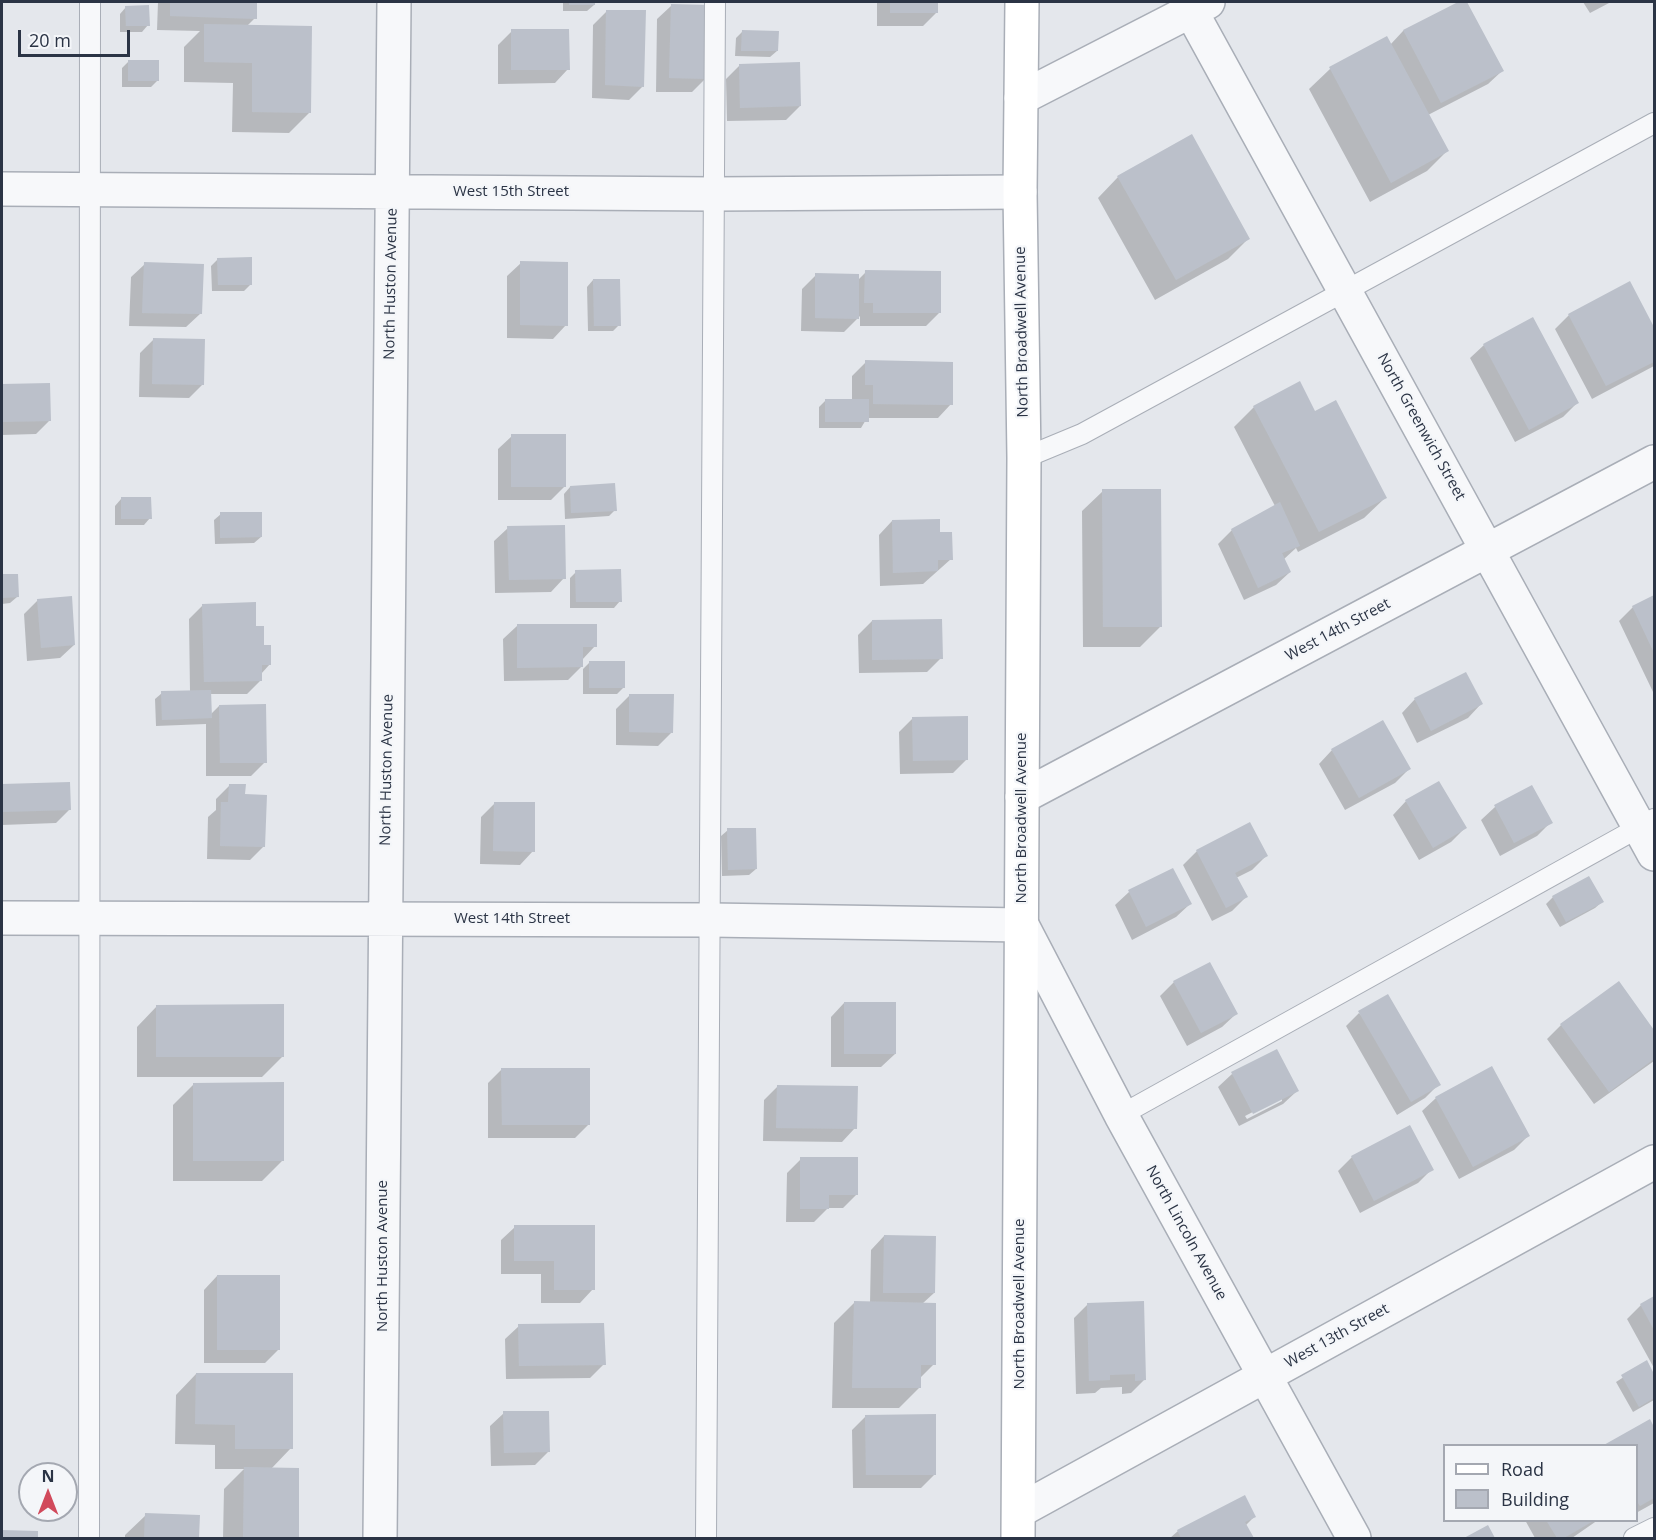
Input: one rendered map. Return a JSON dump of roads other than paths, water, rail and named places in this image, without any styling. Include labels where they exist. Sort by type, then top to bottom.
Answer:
[{"type":"main road","name":"North Broadwell Avenue","points":[[1019,1525],[1024,458],[1020,192],[1022,2]]},
{"type":"street","name":"North Huston Avenue","points":[[380,1539],[394,2]]},
{"type":"street","points":[[1021,98],[1195,4]]},
{"type":"street","name":"North Greenwich Street","points":[[1195,4],[1488,550],[1650,833]]},
{"type":"street","name":"West 15th Street","points":[[2,189],[714,194],[1020,192]]},
{"type":"street","name":"West 14th Street","points":[[1022,797],[1654,462]]},
{"type":"street","name":"West 14th Street","points":[[2,918],[711,920],[1022,925]]},
{"type":"street","name":"North Lincoln Avenue","points":[[1022,925],[1120,1114],[1354,1539]]},
{"type":"street","name":"West 13th Street","points":[[1019,1525],[1265,1376],[1654,1162]]},
{"type":"lane","points":[[89,1539],[90,2]]},
{"type":"lane","points":[[706,1539],[715,2]]},
{"type":"lane","points":[[1024,458],[1082,434],[1654,123]]},
{"type":"lane","points":[[1120,1114],[1650,833]]},
{"type":"lane","points":[[1634,1539],[1654,1527]]}]
